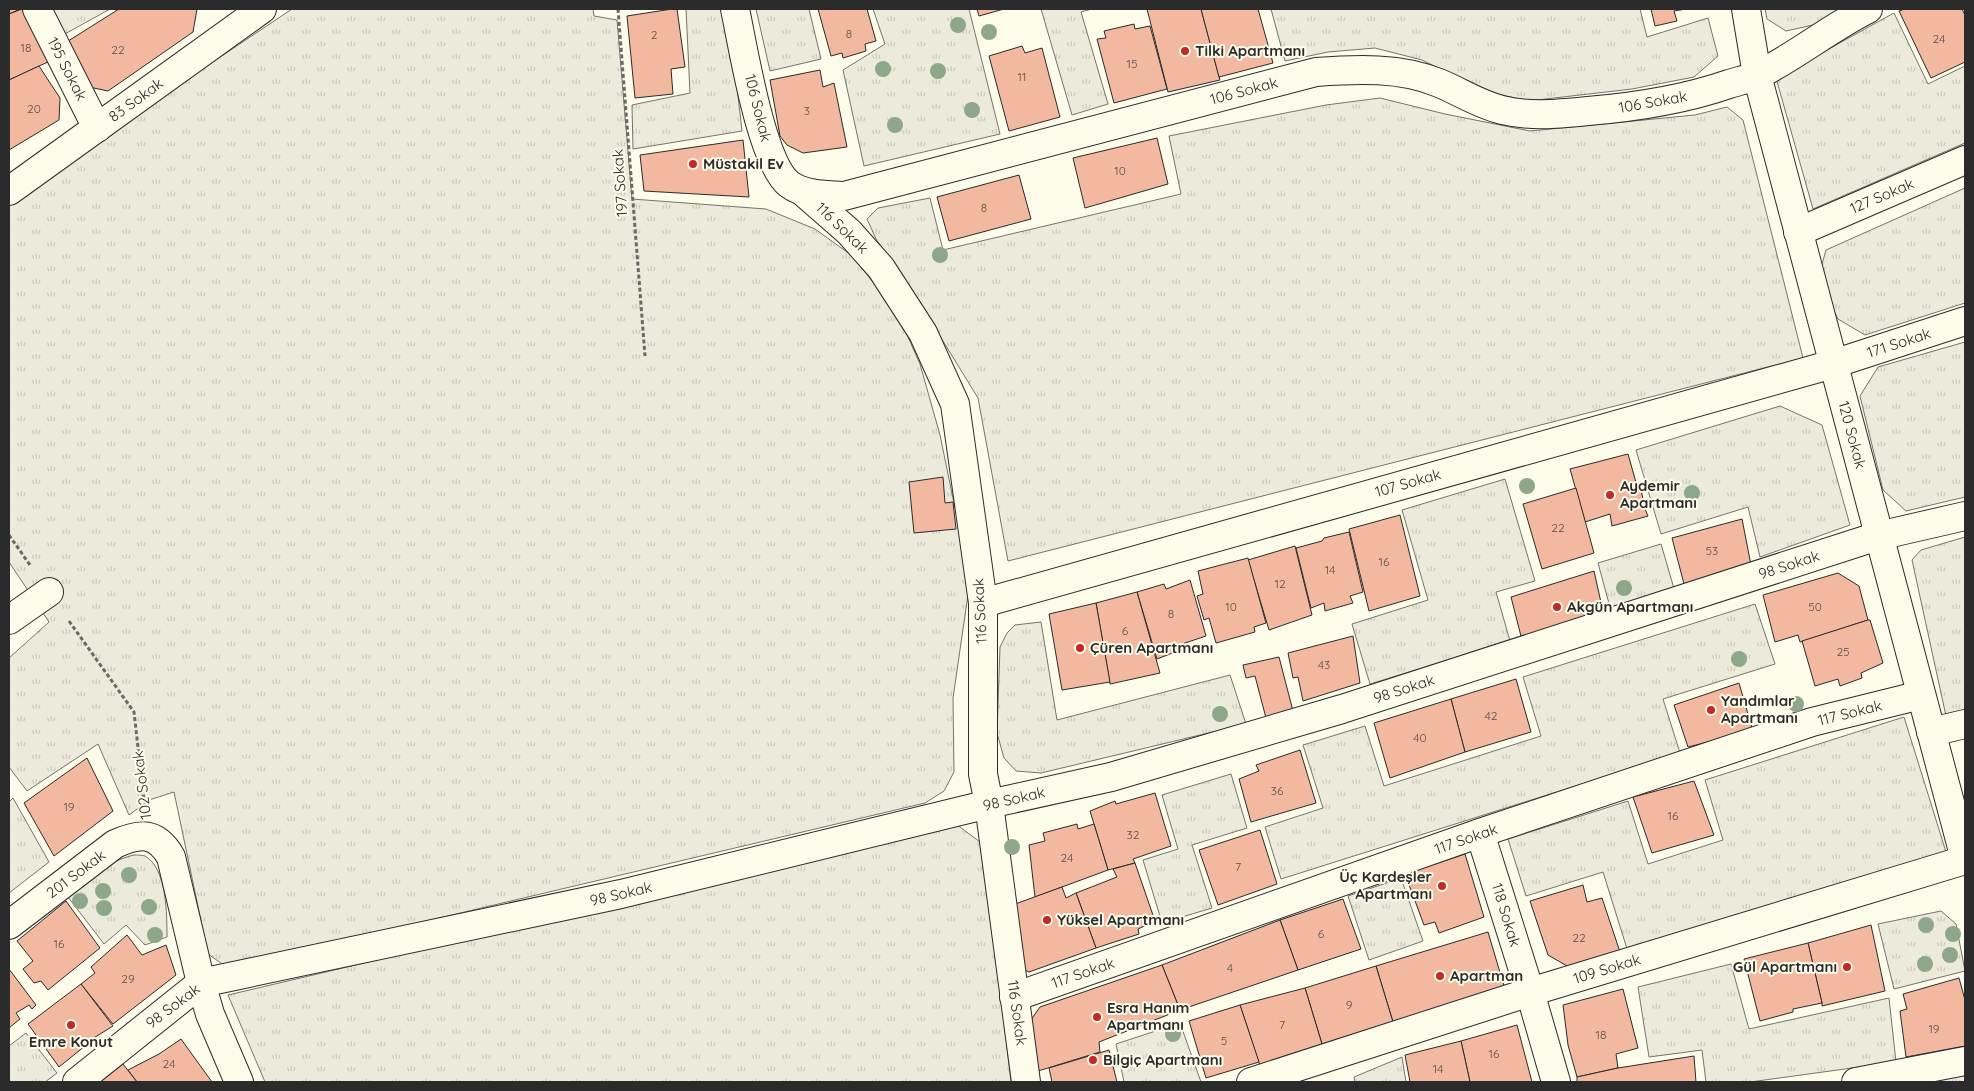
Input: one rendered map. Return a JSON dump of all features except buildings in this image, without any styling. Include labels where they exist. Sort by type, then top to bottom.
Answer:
[{"type":"street","name":"195 Sokak","points":[[37,9],[97,128]]},
{"type":"street","name":"106 Sokak","points":[[735,9],[766,145],[779,173],[789,184],[802,191],[844,196],[1316,72],[1356,70],[1406,74],[1439,82],[1468,98],[1500,110],[1527,114],[1555,115],[1628,108],[1673,100],[1757,75],[1868,9]]},
{"type":"street","name":"120 Sokak","points":[[1746,9],[1757,75],[1965,859]]},
{"type":"street","name":"83 Sokak","points":[[9,191],[97,128],[249,12]]},
{"type":"street","name":"127 Sokak","points":[[1798,232],[1965,160]]},
{"type":"street","name":"116 Sokak","points":[[802,191],[849,232],[881,268],[923,333],[954,404],[983,603],[983,774],[989,804],[1026,1082]]},
{"type":"street","name":"171 Sokak","points":[[1833,364],[1965,321]]},
{"type":"street","name":"107 Sokak","points":[[983,603],[1833,364]]},
{"type":"street","name":"98 Sokak","points":[[77,1082],[201,984],[621,894],[989,804],[1111,777],[1342,709],[1878,536],[1965,516]]},
{"type":"street","points":[[9,620],[49,592]]},
{"type":"street","name":"117 Sokak","points":[[1014,997],[1480,834],[1812,722],[1921,695]]},
{"type":"street","points":[[1931,732],[1965,724]]},
{"type":"street","name":"118 Sokak","points":[[1480,834],[1530,992],[1556,1082]]},
{"type":"street","name":"201 Sokak","points":[[9,925],[115,844],[132,837],[148,836]]},
{"type":"street","name":"102 Sokak","points":[[148,836],[160,842],[171,856],[201,984],[210,1014],[239,1082]]},
{"type":"street","name":"109 Sokak","points":[[1251,1082],[1530,992],[1965,859]]},
{"type":"street","points":[[1856,1082],[1965,1061]]},
{"type":"path","name":"197 Sokak","points":[[618,9],[645,356]]},
{"type":"path","name":"102 Sokak","points":[[9,535],[134,712],[148,836]]},
{"type":"green space","points":[[49,9],[110,9],[63,35]]},
{"type":"green space","points":[[292,9],[593,9],[594,16],[617,20],[632,199],[766,209],[815,229],[851,255],[896,310],[920,364],[940,435],[970,581],[953,698],[954,772],[944,791],[925,803],[228,968],[208,954],[174,792],[149,800],[129,815],[98,744],[27,791],[9,767],[9,658],[49,622],[9,562],[9,201]]},
{"type":"green space","points":[[686,9],[728,9],[742,131],[633,149],[632,105],[690,93]]},
{"type":"green space","points":[[756,9],[809,9],[821,59],[770,71]]},
{"type":"green space","points":[[873,9],[969,9],[1000,134],[864,166],[843,70],[885,44]]},
{"type":"green space","points":[[1041,9],[1092,9],[1081,12],[1108,104],[1072,115]]},
{"type":"green space","points":[[1271,9],[1640,9],[1647,37],[1708,18],[1718,56],[1694,77],[1632,89],[1528,101],[1484,91],[1422,60],[1375,48],[1328,52],[1285,61]]},
{"type":"green space","points":[[1765,9],[1843,9],[1813,25],[1786,31],[1767,19]]},
{"type":"green space","points":[[1894,13],[1928,84],[1965,66],[1965,143],[1813,209],[1776,78]]},
{"type":"green space","points":[[1380,98],[1445,114],[1530,131],[1695,115],[1727,107],[1743,120],[1803,358],[1008,561],[978,398],[906,281],[876,239],[867,219],[878,208],[930,198],[943,250],[1181,194],[1169,136],[1326,105]]},
{"type":"green space","points":[[1965,188],[1965,303],[1865,335],[1838,319],[1829,301],[1821,268],[1826,250]]},
{"type":"green space","points":[[1965,342],[1965,497],[1906,511],[1883,490],[1860,396],[1878,367]]},
{"type":"green space","points":[[1780,406],[1822,425],[1850,525],[1760,557],[1748,507],[1661,534],[1636,450]]},
{"type":"green space","points":[[1505,479],[1535,581],[1496,592],[1510,641],[1370,684],[1352,624],[1428,600],[1402,510]]},
{"type":"green space","points":[[1965,537],[1965,713],[1946,716],[1912,560],[1921,550]]},
{"type":"green space","points":[[1661,544],[1675,592],[1611,611],[1598,563]]},
{"type":"green space","points":[[1755,604],[1775,664],[1663,699],[1680,753],[1281,879],[1265,827],[1323,808],[1303,745],[1365,726],[1384,786],[1541,736],[1523,677]]},
{"type":"green space","points":[[1041,622],[1057,720],[1230,675],[1246,724],[1041,773],[1016,771],[1004,758],[997,733],[1000,647],[1007,633],[1015,625]]},
{"type":"green space","points":[[1904,717],[1946,852],[1628,952],[1603,872],[1526,896],[1508,839],[1628,801],[1648,864],[1723,840],[1705,780]]},
{"type":"green space","points":[[1231,774],[1247,828],[1192,845],[1212,908],[1162,923],[1143,860],[1178,849],[1162,795]]},
{"type":"green space","points":[[13,798],[49,862],[9,893],[9,802]]},
{"type":"green space","points":[[956,824],[984,845],[1011,1082],[265,1082],[228,995]]},
{"type":"green space","points":[[134,855],[145,856],[158,871],[164,893],[167,937],[145,945],[126,925],[104,944],[68,897],[107,866]]},
{"type":"green space","points":[[1401,878],[1423,941],[1369,960],[1348,896]]},
{"type":"green space","points":[[1941,911],[1956,924],[1965,971],[1894,989],[1878,924]]},
{"type":"green space","points":[[1731,964],[1749,1029],[1889,998],[1896,1062],[1750,1082],[1706,1082],[1702,1050],[1649,1057],[1638,987]]},
{"type":"green space","points":[[1180,1023],[1201,1082],[1124,1082],[1116,1044]]},
{"type":"green space","points":[[26,1033],[57,1073],[45,1082],[9,1082],[9,1046]]},
{"type":"green space","points":[[1402,1057],[1406,1082],[1355,1082],[1354,1077]]},
{"type":"green space","points":[[1965,1075],[1965,1082],[1930,1082]]},
{"type":"place","name":"Tilki Apartmanı","points":[[1185,51]]},
{"type":"place","name":"Müstakil Ev","points":[[693,164]]},
{"type":"place","name":"Aydemir Apartmanı","points":[[1610,495]]},
{"type":"place","name":"Akgün Apartmanı","points":[[1557,607]]},
{"type":"place","name":"Çüren Apartmanı","points":[[1080,648]]},
{"type":"place","name":"Yandımlar Apartmanı","points":[[1711,710]]},
{"type":"place","name":"Üç Kardeşler Apartmanı","points":[[1442,886]]},
{"type":"place","name":"Yüksel Apartmanı","points":[[1047,920]]},
{"type":"place","name":"Gül Apartmanı","points":[[1847,967]]},
{"type":"place","name":"Apartman","points":[[1440,976]]},
{"type":"place","name":"Esra Hanım Apartmanı","points":[[1097,1017]]},
{"type":"place","name":"Emre Konut","points":[[71,1025]]},
{"type":"place","name":"Bilgiç Apartmanı","points":[[1093,1060]]}]
